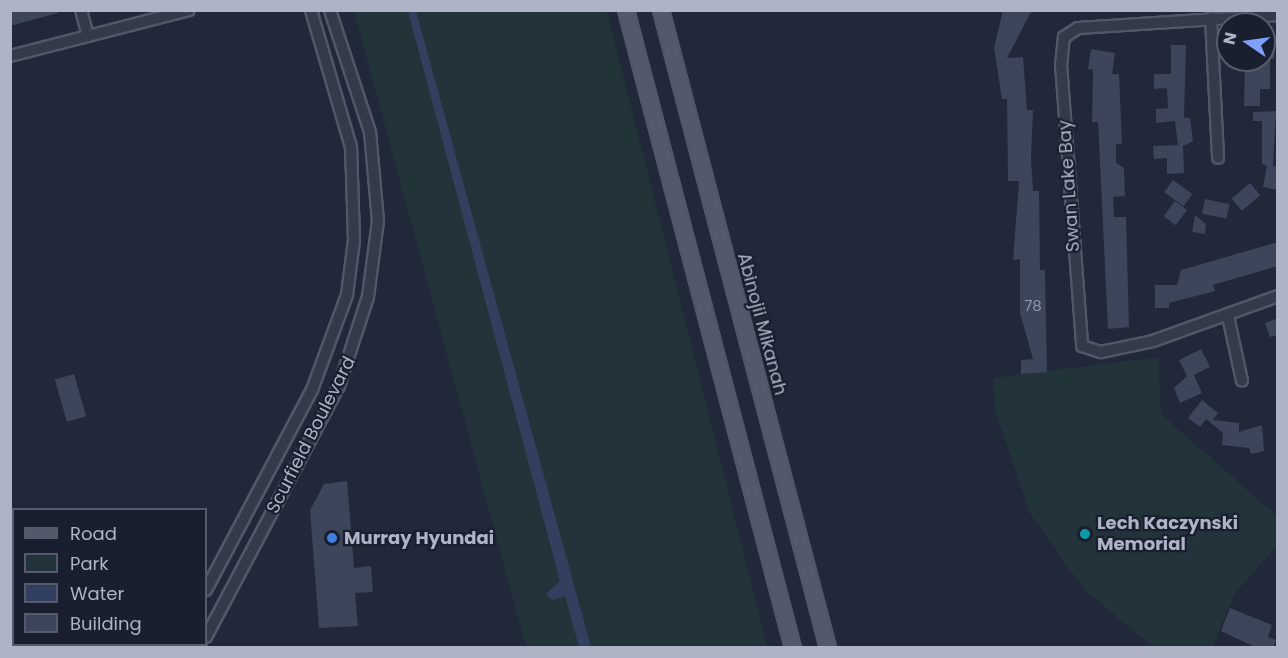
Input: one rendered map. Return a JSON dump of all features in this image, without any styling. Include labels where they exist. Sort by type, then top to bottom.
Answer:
[{"type":"main road","points":[[626,10],[793,648]]},
{"type":"main road","name":"Abinojii Mikanah","points":[[661,10],[828,648]]},
{"type":"street","points":[[81,10],[88,36]]},
{"type":"street","name":"Scurfield Boulevard","points":[[207,588],[330,352],[350,276],[355,209],[351,147],[310,10]]},
{"type":"street","name":"Scurfield Boulevard","points":[[207,635],[339,386],[368,297],[378,221],[370,132],[330,10]]},
{"type":"street","points":[[10,56],[185,11]]},
{"type":"street","name":"Swan Lake Bay","points":[[1278,15],[1211,18],[1069,31],[1060,64],[1082,346],[1094,351],[1118,350],[1228,316],[1278,296]]},
{"type":"street","points":[[1211,18],[1218,158]]},
{"type":"street","points":[[1228,316],[1242,381]]},
{"type":"green space","points":[[354,11],[607,11],[767,647],[526,647]]},
{"type":"green space","points":[[1158,357],[1161,414],[1277,516],[1277,546],[1235,593],[1212,647],[1154,647],[1085,591],[1031,515],[995,411],[993,378]]},
{"type":"water","points":[[408,11],[416,11],[591,647],[579,647],[565,596],[552,600],[546,594],[560,581]]},
{"type":"building","points":[[10,10],[57,10],[58,13],[10,26]]},
{"type":"building","points":[[1003,10],[1032,10],[1007,58],[1023,57],[1027,110],[1033,110],[1031,158],[1033,191],[1039,191],[1040,270],[1045,270],[1047,372],[1021,374],[1021,360],[1033,359],[1020,313],[1020,259],[1013,260],[1019,181],[1008,181],[1007,99],[1002,99],[994,48]]},
{"type":"building","points":[[1171,45],[1186,45],[1184,118],[1190,118],[1193,141],[1185,145],[1178,145],[1175,121],[1156,123],[1156,109],[1168,108],[1167,88],[1154,89],[1154,74],[1171,74]]},
{"type":"building","points":[[1091,49],[1115,53],[1112,74],[1119,74],[1122,144],[1116,144],[1116,163],[1124,168],[1125,196],[1113,197],[1114,217],[1126,217],[1129,327],[1108,329],[1098,122],[1092,122],[1093,70],[1088,69]]},
{"type":"building","points":[[1245,72],[1270,72],[1270,89],[1260,89],[1260,106],[1244,106]]},
{"type":"building","points":[[1276,111],[1273,166],[1278,167],[1278,190],[1263,187],[1267,166],[1262,164],[1262,121],[1253,121],[1253,112]]},
{"type":"building","points":[[1183,145],[1184,173],[1167,174],[1167,158],[1154,159],[1153,146]]},
{"type":"building","points":[[1173,180],[1192,194],[1184,206],[1164,192]]},
{"type":"building","points":[[1250,183],[1260,195],[1242,211],[1232,198]]},
{"type":"building","points":[[1205,199],[1229,204],[1226,219],[1202,214]]},
{"type":"building","points":[[1175,201],[1187,210],[1176,225],[1164,216]]},
{"type":"building","points":[[1195,215],[1206,224],[1205,234],[1192,232]]},
{"type":"building","points":[[1278,242],[1278,266],[1213,285],[1215,291],[1169,303],[1169,308],[1155,308],[1155,285],[1177,285],[1181,270]]},
{"type":"building","points":[[1278,318],[1278,335],[1270,337],[1265,323]]},
{"type":"building","points":[[1201,349],[1210,367],[1194,375],[1202,393],[1180,403],[1174,388],[1187,376],[1179,360]]},
{"type":"building","points":[[74,374],[86,416],[67,422],[55,380]]},
{"type":"building","points":[[1202,400],[1218,413],[1213,420],[1239,423],[1239,432],[1262,425],[1264,451],[1251,454],[1249,448],[1222,445],[1223,433],[1206,419],[1200,427],[1188,418]]},
{"type":"building","name":"Murray Hyundai","points":[[347,481],[354,568],[371,566],[373,592],[355,593],[358,626],[319,628],[310,510],[324,484]]},
{"type":"building","points":[[1230,608],[1272,625],[1268,637],[1276,640],[1273,648],[1257,648],[1221,631]]},
{"type":"place","name":"Lech Kaczynski Memorial","points":[[1085,534]]},
{"type":"place","name":"Murray Hyundai","points":[[332,538]]}]
